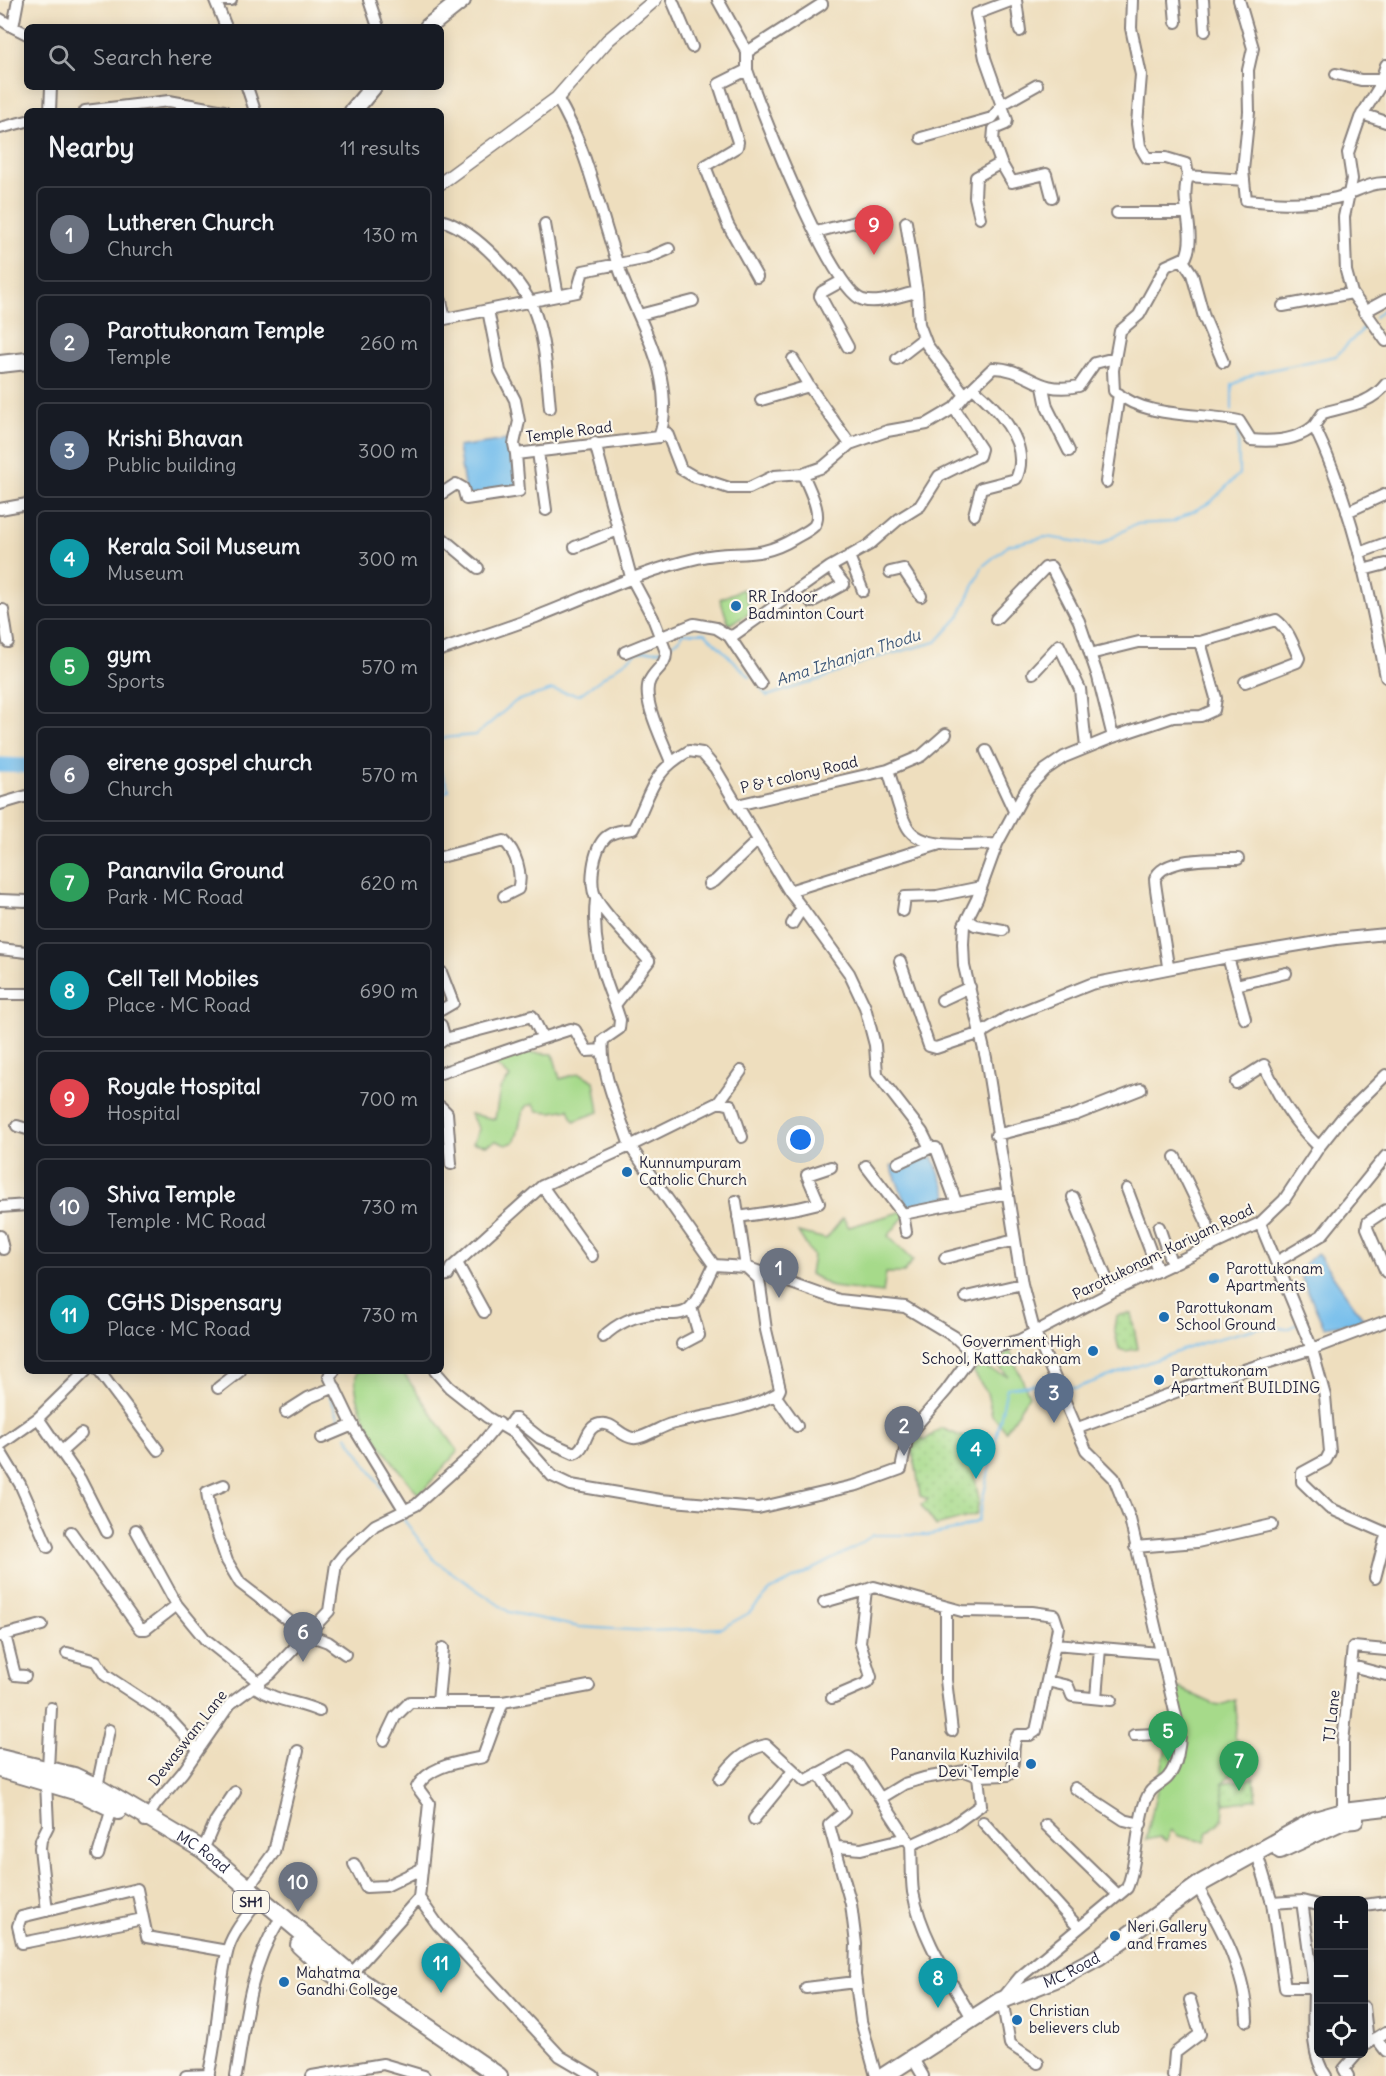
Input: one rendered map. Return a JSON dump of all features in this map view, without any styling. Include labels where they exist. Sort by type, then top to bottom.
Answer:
[{"type":"main road","points":[[432,24],[462,0]]},
{"type":"main road","points":[[356,108],[370,90]]},
{"type":"main road","points":[[0,356],[24,354]]},
{"type":"main road","points":[[0,364],[24,361]]},
{"type":"main road","name":"MC Road","points":[[0,1758],[47,1776],[112,1808],[146,1820],[203,1851],[254,1897],[277,1924],[323,1967],[480,2076]]},
{"type":"main road","name":"MC Road","points":[[0,1769],[97,1787],[254,1897],[351,1974],[499,2076]]},
{"type":"main road","name":"MC Road","points":[[884,2076],[972,2018],[1087,1973],[1200,1891],[1343,1817],[1386,1807]]},
{"type":"main road","name":"MC Road","points":[[898,2076],[920,2070],[1002,2006],[1092,1961],[1203,1882],[1315,1820],[1386,1816]]},
{"type":"street","points":[[13,27],[18,0]]},
{"type":"street","points":[[225,24],[217,0],[231,0]]},
{"type":"street","points":[[369,0],[377,24]]},
{"type":"street","points":[[444,181],[557,98],[608,40],[655,0]]},
{"type":"street","points":[[672,0],[692,46]]},
{"type":"street","points":[[718,0],[747,52],[747,70],[793,186],[842,281],[856,297],[863,301],[917,292]]},
{"type":"street","points":[[1020,32],[1015,0],[976,14],[986,58],[1003,104],[1006,124],[994,129],[992,134],[1001,163],[1012,182],[1046,174],[1052,197]]},
{"type":"street","points":[[1132,0],[1131,28],[1141,75],[1137,124],[1140,146],[1147,158],[1166,158],[1186,164],[1188,176],[1184,187],[1190,248],[1182,259],[1166,266],[1139,315],[1120,331],[1112,383],[1114,390],[1134,403],[1169,413],[1239,421],[1246,437],[1263,441],[1292,438],[1306,433],[1323,413],[1362,404],[1381,392],[1386,384]]},
{"type":"street","points":[[1174,0],[1176,22]]},
{"type":"street","points":[[1203,0],[1205,31]]},
{"type":"street","points":[[1239,0],[1253,48],[1248,70],[1249,111],[1244,180],[1246,200],[1299,204],[1350,193],[1378,182],[1386,183]]},
{"type":"street","points":[[747,52],[822,4]]},
{"type":"street","points":[[0,19],[24,32]]},
{"type":"street","points":[[1386,65],[1384,80],[1362,114],[1348,153],[1352,179],[1344,217],[1346,271],[1352,293],[1386,341]]},
{"type":"street","points":[[747,70],[719,84],[737,147],[705,166],[728,225],[757,277]]},
{"type":"street","points":[[1336,74],[1361,80],[1384,80]]},
{"type":"street","points":[[921,138],[979,124],[992,118],[1003,104],[1037,85]]},
{"type":"street","points":[[50,108],[51,90]]},
{"type":"street","points":[[248,90],[254,108]]},
{"type":"street","points":[[557,98],[578,138],[619,265],[658,368],[663,389],[663,428],[659,437]]},
{"type":"street","points":[[121,108],[169,101],[208,108]]},
{"type":"street","points":[[1362,114],[1386,122]]},
{"type":"street","points":[[0,129],[24,122]]},
{"type":"street","points":[[980,218],[975,197],[976,177],[1001,163]]},
{"type":"street","points":[[1188,176],[1244,180]]},
{"type":"street","points":[[1117,213],[1186,213]]},
{"type":"street","points":[[816,232],[874,217]]},
{"type":"street","points":[[444,221],[450,222],[484,246],[529,301],[542,336],[550,408]]},
{"type":"street","points":[[906,222],[917,292],[919,324],[924,338],[969,392],[1009,426],[1021,456],[1016,479],[981,488],[974,515]]},
{"type":"street","points":[[545,225],[558,296]]},
{"type":"street","points":[[444,314],[445,319],[577,292],[583,271],[648,258],[669,249]]},
{"type":"street","points":[[1182,259],[1192,274],[1204,317],[1223,362]]},
{"type":"street","points":[[842,281],[822,292],[820,297],[848,347]]},
{"type":"street","points":[[1282,306],[1352,293]]},
{"type":"street","points":[[1364,312],[1386,300]]},
{"type":"street","points":[[639,315],[693,301]]},
{"type":"street","name":"Temple Road","points":[[488,310],[500,371],[515,400],[519,421],[516,454],[659,437]]},
{"type":"street","points":[[897,359],[924,338]]},
{"type":"street","points":[[659,437],[667,434],[681,469],[693,476],[729,488],[749,488],[774,476],[803,474],[823,467],[850,444],[887,431],[920,426],[954,408],[993,368],[1013,371],[1043,387],[1061,390],[1079,386],[1095,363],[1115,358]]},
{"type":"street","points":[[793,359],[850,444]]},
{"type":"street","points":[[761,400],[809,386]]},
{"type":"street","points":[[1043,387],[1047,407],[1069,451]]},
{"type":"street","points":[[1106,482],[1119,394]]},
{"type":"street","points":[[729,636],[771,610],[830,567],[869,545],[899,519],[920,507],[939,476],[979,456],[981,449],[977,439],[954,408]]},
{"type":"street","points":[[1314,426],[1335,475],[1359,553],[1375,612],[1386,677]]},
{"type":"street","points":[[595,443],[631,577],[663,643],[666,658],[648,683],[647,698],[671,762],[657,775],[633,828],[607,836],[601,844],[592,880],[596,899],[593,925],[595,945],[620,1020],[619,1029],[603,1040],[602,1050],[630,1146],[714,1265]]},
{"type":"street","points":[[538,452],[546,510]]},
{"type":"street","points":[[444,492],[456,484],[463,488],[466,499],[519,491],[516,454]]},
{"type":"street","points":[[444,649],[536,617],[631,577],[698,558],[720,554],[753,554],[782,546],[812,527],[817,520],[803,474]]},
{"type":"street","points":[[1347,512],[1386,494]]},
{"type":"street","points":[[0,509],[24,507]]},
{"type":"street","points":[[575,547],[618,530]]},
{"type":"street","points":[[444,540],[478,568]]},
{"type":"street","points":[[1359,553],[1386,543]]},
{"type":"street","points":[[849,556],[863,591]]},
{"type":"street","points":[[1363,570],[1386,564]]},
{"type":"street","points":[[811,602],[844,584],[830,567]]},
{"type":"street","points":[[996,619],[1045,568],[1051,567],[1073,606],[1090,654],[1113,737]]},
{"type":"street","points":[[890,572],[903,569],[921,596]]},
{"type":"street","points":[[0,610],[3,610],[8,642]]},
{"type":"street","points":[[1090,654],[1139,642],[1200,642],[1276,620],[1284,626],[1299,658],[1297,662],[1245,682]]},
{"type":"street","points":[[625,652],[663,643],[699,623],[718,629],[729,636],[761,684]]},
{"type":"street","points":[[1038,2063],[1010,2043],[1002,2006],[1020,1977],[1128,1888],[1133,1874],[1141,1824],[1149,1793],[1169,1776],[1178,1754],[1180,1733],[1159,1653],[1130,1519],[1114,1478],[1086,1450],[1034,1330],[1022,1284],[981,1033],[964,966],[963,944],[967,920],[997,844],[1026,790],[1045,770],[1064,757],[1113,737],[1173,717],[1201,716],[1214,710],[1216,698],[1200,642]]},
{"type":"street","points":[[1033,674],[1059,645],[1080,689],[1086,747]]},
{"type":"street","name":"P & t colony Road","points":[[671,762],[689,751],[702,753],[715,768],[737,806],[888,771],[921,756],[946,734]]},
{"type":"street","points":[[986,750],[1014,811]]},
{"type":"street","points":[[888,771],[904,819],[912,834],[940,844]]},
{"type":"street","points":[[0,804],[24,797]]},
{"type":"street","points":[[737,806],[789,891],[849,973],[865,1007],[875,1045],[877,1074],[922,1132],[930,1148]]},
{"type":"street","points":[[709,884],[716,882],[758,840]]},
{"type":"street","points":[[444,855],[504,841],[512,848],[521,882],[518,889],[504,896]]},
{"type":"street","points":[[789,891],[940,844],[997,844]]},
{"type":"street","points":[[1168,967],[1162,913],[1155,887],[1156,877],[1161,871],[1193,859],[1238,859]]},
{"type":"street","points":[[903,911],[905,897],[937,896],[981,887]]},
{"type":"street","points":[[596,899],[649,961],[615,1005]]},
{"type":"street","points":[[0,900],[24,901]]},
{"type":"street","points":[[792,924],[802,908]]},
{"type":"street","points":[[967,920],[975,925],[1002,930]]},
{"type":"street","points":[[900,962],[929,1046],[936,1048],[981,1033],[1006,1018],[1067,992],[1168,967],[1336,939],[1386,934]]},
{"type":"street","points":[[0,949],[24,952]]},
{"type":"street","points":[[1228,957],[1245,1019]]},
{"type":"street","points":[[1236,985],[1286,973]]},
{"type":"street","points":[[444,980],[453,1004],[444,1008]]},
{"type":"street","points":[[942,1000],[970,987]]},
{"type":"street","points":[[0,994],[24,994]]},
{"type":"street","points":[[444,1040],[532,1016],[543,1038]]},
{"type":"street","points":[[444,1071],[571,1029],[575,1030],[587,1052],[602,1050]]},
{"type":"street","points":[[1236,1083],[1264,1065],[1293,1119],[1319,1147]]},
{"type":"street","points":[[444,1276],[448,1275],[457,1263],[542,1186],[719,1102],[741,1071]]},
{"type":"street","name":"Parottukonam-Kariyam Road","points":[[973,1354],[1020,1340],[1034,1330],[1260,1223],[1284,1200],[1319,1147],[1361,1097],[1386,1075]]},
{"type":"street","points":[[996,1135],[1076,1115],[1141,1089]]},
{"type":"street","points":[[719,1102],[731,1105],[742,1137]]},
{"type":"street","points":[[444,1110],[447,1113],[451,1164]]},
{"type":"street","points":[[898,1163],[930,1148],[938,1150],[956,1202]]},
{"type":"street","points":[[1278,1261],[1322,1235],[1386,1156]]},
{"type":"street","points":[[1174,1157],[1207,1223],[1212,1246]]},
{"type":"street","points":[[866,1166],[903,1214],[906,1232]]},
{"type":"street","points":[[738,1217],[819,1203],[807,1175],[831,1167]]},
{"type":"street","points":[[542,1186],[592,1256]]},
{"type":"street","points":[[1127,1189],[1158,1271]]},
{"type":"street","points":[[903,1214],[1008,1193]]},
{"type":"street","points":[[1073,1197],[1112,1292]]},
{"type":"street","points":[[503,1425],[516,1419],[540,1438],[574,1453],[580,1450],[591,1427],[598,1424],[605,1423],[625,1436],[637,1438],[670,1424],[720,1413],[775,1395],[780,1389],[766,1330],[759,1279],[746,1267],[736,1201]]},
{"type":"street","points":[[0,1207],[24,1204]]},
{"type":"street","points":[[1386,1210],[1368,1222],[1367,1228],[1386,1272]]},
{"type":"street","points":[[1260,1223],[1278,1261],[1312,1349],[1325,1396],[1330,1452],[1326,1460],[1302,1473],[1302,1482],[1329,1508],[1386,1534],[1375,1578]]},
{"type":"street","points":[[1159,1227],[1172,1265]]},
{"type":"street","points":[[0,1236],[3,1249]]},
{"type":"street","points":[[945,1258],[1015,1240]]},
{"type":"street","points":[[457,1263],[484,1312]]},
{"type":"street","points":[[438,1374],[449,1387],[503,1425],[552,1476],[571,1485],[660,1500],[758,1508],[857,1485],[901,1468],[908,1435],[946,1391],[973,1354],[955,1337],[905,1307],[839,1300],[746,1267],[714,1265]]},
{"type":"street","points":[[603,1337],[611,1329],[638,1316],[677,1314],[691,1307],[714,1265]]},
{"type":"street","points":[[966,1297],[1022,1284]]},
{"type":"street","points":[[682,1344],[699,1335],[691,1307]]},
{"type":"street","points":[[1078,1428],[1189,1387],[1312,1349],[1386,1321]]},
{"type":"street","points":[[0,1445],[38,1418],[83,1374]]},
{"type":"street","points":[[101,1374],[158,1450]]},
{"type":"street","points":[[218,1388],[236,1374]]},
{"type":"street","points":[[331,1374],[329,1376],[353,1425],[405,1511]]},
{"type":"street","points":[[286,1412],[309,1398],[335,1387]]},
{"type":"street","points":[[775,1395],[797,1426]]},
{"type":"street","points":[[38,1418],[62,1451],[107,1532]]},
{"type":"street","points":[[322,1438],[353,1425]]},
{"type":"street","name":"Dewaswam Lane","points":[[146,1820],[183,1772],[230,1704],[257,1685],[329,1611],[336,1564],[344,1554],[375,1526],[399,1511],[405,1511],[416,1504],[503,1425]]},
{"type":"street","points":[[62,1451],[81,1434]]},
{"type":"street","points":[[0,1451],[20,1484],[48,1547]]},
{"type":"street","points":[[224,1485],[207,1492],[210,1512],[227,1561],[240,1583],[306,1634],[328,1642],[345,1654]]},
{"type":"street","points":[[1135,1547],[1197,1542],[1272,1526]]},
{"type":"street","points":[[136,1530],[177,1605],[205,1639],[257,1685],[283,1702],[300,1703],[320,1711]]},
{"type":"street","points":[[71,1532],[140,1629],[146,1629],[177,1605]]},
{"type":"street","points":[[824,1602],[877,1587],[946,1608],[982,1613],[1032,1612],[1054,1615],[1058,1627],[1036,1731],[1030,1736],[1018,1735],[1015,1739],[1014,1768],[1008,1775],[978,1776],[965,1771],[924,1778],[904,1784],[881,1798]]},
{"type":"street","points":[[832,1698],[867,1683],[871,1677],[860,1642],[866,1590]]},
{"type":"street","points":[[946,1608],[946,1680],[952,1731]]},
{"type":"street","points":[[25,1676],[15,1675],[3,1635],[42,1626]]},
{"type":"street","points":[[1054,1644],[1159,1653]]},
{"type":"street","name":"TJ Lane","points":[[1343,1817],[1343,1742],[1353,1647],[1386,1650]]},
{"type":"street","points":[[438,1701],[443,1648]]},
{"type":"street","points":[[1096,1698],[1100,1648]]},
{"type":"street","points":[[67,1653],[96,1661],[105,1675],[166,1715],[197,1749]]},
{"type":"street","points":[[1352,1666],[1386,1675]]},
{"type":"street","points":[[1047,1681],[1068,1686],[1072,1695],[1111,1700]]},
{"type":"street","points":[[384,1740],[395,1717],[410,1702],[503,1702],[589,1686]]},
{"type":"street","points":[[351,1974],[419,1898],[429,1803],[417,1787],[422,1778],[432,1772],[483,1756],[503,1702]]},
{"type":"street","points":[[47,1911],[40,1840],[48,1826],[47,1776],[51,1708]]},
{"type":"street","points":[[97,1787],[109,1730]]},
{"type":"street","points":[[1134,1735],[1180,1733]]},
{"type":"street","points":[[720,1779],[732,1762],[750,1749],[766,1745],[805,1781],[849,1757],[858,1764],[909,1842],[913,1890],[919,1913],[932,1946],[972,2018]]},
{"type":"street","points":[[186,2076],[208,2075],[214,2057],[227,1951],[274,1852],[298,1750]]},
{"type":"street","points":[[754,1819],[793,1771]]},
{"type":"street","points":[[818,1773],[844,1812],[829,1825],[837,1847],[851,1904],[856,1944],[855,1982],[861,2020],[876,2076]]},
{"type":"street","points":[[837,1847],[861,1849],[909,1842],[952,1826],[981,1805],[978,1776]]},
{"type":"street","points":[[1075,1788],[1124,1820],[1141,1824]]},
{"type":"street","points":[[203,1851],[215,1822],[236,1792]]},
{"type":"street","points":[[98,1855],[112,1808]]},
{"type":"street","points":[[983,1822],[1078,1928]]},
{"type":"street","points":[[1046,1826],[1118,1895]]},
{"type":"street","points":[[1259,1860],[1272,1903],[1285,1988],[1314,1988],[1302,1901]]},
{"type":"street","points":[[354,1864],[366,1887],[386,1886],[421,1869]]},
{"type":"street","points":[[143,1919],[22,1943],[18,1926],[21,1917],[137,1889],[147,1937],[227,1951]]},
{"type":"street","points":[[1200,1891],[1219,1924],[1237,1965],[1247,2002],[1247,2021]]},
{"type":"street","points":[[419,1898],[438,1925],[560,2056],[594,2076]]},
{"type":"street","points":[[1272,1903],[1302,1901],[1314,1904]]},
{"type":"street","points":[[1368,1904],[1386,1902]]},
{"type":"street","points":[[236,2076],[254,1977],[263,1946],[277,1924]]},
{"type":"street","points":[[806,1988],[855,1982]]},
{"type":"street","points":[[1173,2076],[1174,2053],[1200,2034],[1190,2000]]},
{"type":"street","points":[[1369,2042],[1386,2032]]},
{"type":"street","points":[[1369,2042],[1386,2051]]},
{"type":"street","points":[[1318,2058],[1326,2076]]},
{"type":"street","points":[[1348,2076],[1344,2068],[1353,2058]]},
{"type":"street","points":[[312,2076],[383,2064],[424,2076]]},
{"type":"green space","name":"RR Indoor Badminton Court","points":[[743,589],[752,612],[729,625],[720,599]]},
{"type":"green space","points":[[520,1043],[530,1053],[553,1054],[560,1079],[580,1073],[594,1081],[599,1112],[574,1121],[569,1109],[552,1112],[538,1111],[534,1104],[526,1106],[523,1110],[514,1142],[506,1145],[496,1141],[486,1145],[473,1143],[479,1129],[470,1114],[495,1119],[500,1089],[510,1077],[492,1062]]},
{"type":"green space","points":[[917,1207],[902,1219],[888,1236],[913,1260],[904,1273],[886,1273],[883,1293],[832,1287],[810,1274],[813,1256],[798,1232],[826,1239],[843,1218],[849,1227]]},
{"type":"green space","points":[[1131,1313],[1138,1349],[1125,1351],[1119,1349],[1114,1329],[1116,1316]]},
{"type":"green space","points":[[1009,1349],[1029,1395],[1006,1431],[992,1415],[987,1393],[973,1371],[983,1367],[1008,1376],[998,1365]]},
{"type":"green space","points":[[357,1374],[404,1374],[458,1451],[419,1495],[375,1437],[359,1402]]},
{"type":"green space","points":[[941,1428],[968,1439],[979,1500],[976,1515],[936,1526],[921,1505],[928,1499],[920,1496],[916,1467],[909,1443],[915,1435],[925,1440]]},
{"type":"green space","points":[[1179,1688],[1218,1706],[1235,1700],[1237,1718],[1235,1738],[1249,1750],[1238,1769],[1222,1783],[1225,1791],[1223,1819],[1208,1832],[1205,1842],[1179,1836],[1171,1830],[1167,1841],[1160,1837],[1146,1840]]},
{"type":"green space","points":[[1254,1778],[1257,1799],[1225,1804],[1222,1783]]},
{"type":"water","points":[[507,440],[518,486],[466,496],[458,447]]},
{"type":"water","points":[[933,1157],[948,1197],[907,1207],[891,1166]]},
{"type":"water","points":[[1317,1253],[1365,1321],[1324,1327],[1298,1270]]},
{"type":"waterway","points":[[1375,317],[1386,307]]},
{"type":"waterway","name":"Ama Izhanjan Thodu","points":[[1232,410],[1232,385],[1256,373],[1336,356],[1365,327]]},
{"type":"waterway","name":"Ama Izhanjan Thodu","points":[[760,687],[767,696],[821,679],[871,659],[936,642],[959,617],[983,566],[1009,545],[1046,537],[1100,545],[1135,524],[1173,522],[1211,502],[1239,474],[1238,428]]},
{"type":"waterway","name":"Ama Izhanjan Thodu","points":[[667,647],[680,639],[682,633],[705,633],[750,677]]},
{"type":"waterway","name":"Ama Izhanjan Thodu","points":[[444,738],[476,735],[516,701],[552,690],[579,695],[638,652],[662,650]]},
{"type":"waterway","points":[[0,765],[24,766]]},
{"type":"waterway","name":"Ama Izhanjan Thodu","points":[[444,779],[449,790],[444,793]]},
{"type":"waterway","points":[[1070,1387],[1076,1388],[1205,1342],[1258,1328],[1289,1328],[1297,1324]]},
{"type":"waterway","points":[[324,1384],[326,1374]]},
{"type":"waterway","points":[[401,1516],[435,1561],[509,1612],[579,1627],[650,1631],[722,1628],[749,1613],[770,1591],[852,1549],[873,1535],[929,1535],[959,1529],[978,1521],[1007,1388],[1037,1384],[1054,1386]]},
{"type":"waterway","points":[[330,1397],[341,1423]]},
{"type":"waterway","points":[[347,1436],[395,1507]]},
{"type":"place","name":"Royale Hospital","points":[[874,255]]},
{"type":"place","name":"RR Indoor Badminton Court","points":[[736,606]]},
{"type":"place","name":"Kunnumpuram Catholic Church","points":[[627,1172]]},
{"type":"place","name":"Parottukonam Apartments","points":[[1214,1278]]},
{"type":"place","name":"Lutheren Church","points":[[779,1298]]},
{"type":"place","name":"Parottukonam School Ground","points":[[1164,1317]]},
{"type":"place","name":"Government High School, Kattachakonam","points":[[1093,1351]]},
{"type":"place","name":"Parottukonam Apartment BUILDING","points":[[1159,1380]]},
{"type":"place","name":"Krishi Bhavan","points":[[1054,1423]]},
{"type":"place","name":"Parottukonam Temple","points":[[904,1456]]},
{"type":"place","name":"Kerala Soil Museum","points":[[976,1479]]},
{"type":"place","name":"eirene gospel church","points":[[303,1662]]},
{"type":"place","name":"gym","points":[[1168,1761]]},
{"type":"place","name":"Pananvila Kuzhivila Devi Temple","points":[[1031,1764]]},
{"type":"place","name":"Pananvila Ground","points":[[1239,1791]]},
{"type":"place","name":"Shiva Temple","points":[[298,1912]]},
{"type":"place","name":"Neri Gallery and Frames","points":[[1115,1936]]},
{"type":"place","name":"Mahatma Gandhi College","points":[[284,1982]]},
{"type":"place","name":"CGHS Dispensary","points":[[441,1993]]},
{"type":"place","name":"Cell Tell Mobiles","points":[[938,2008]]},
{"type":"place","name":"Christian believers club","points":[[1017,2020]]}]
